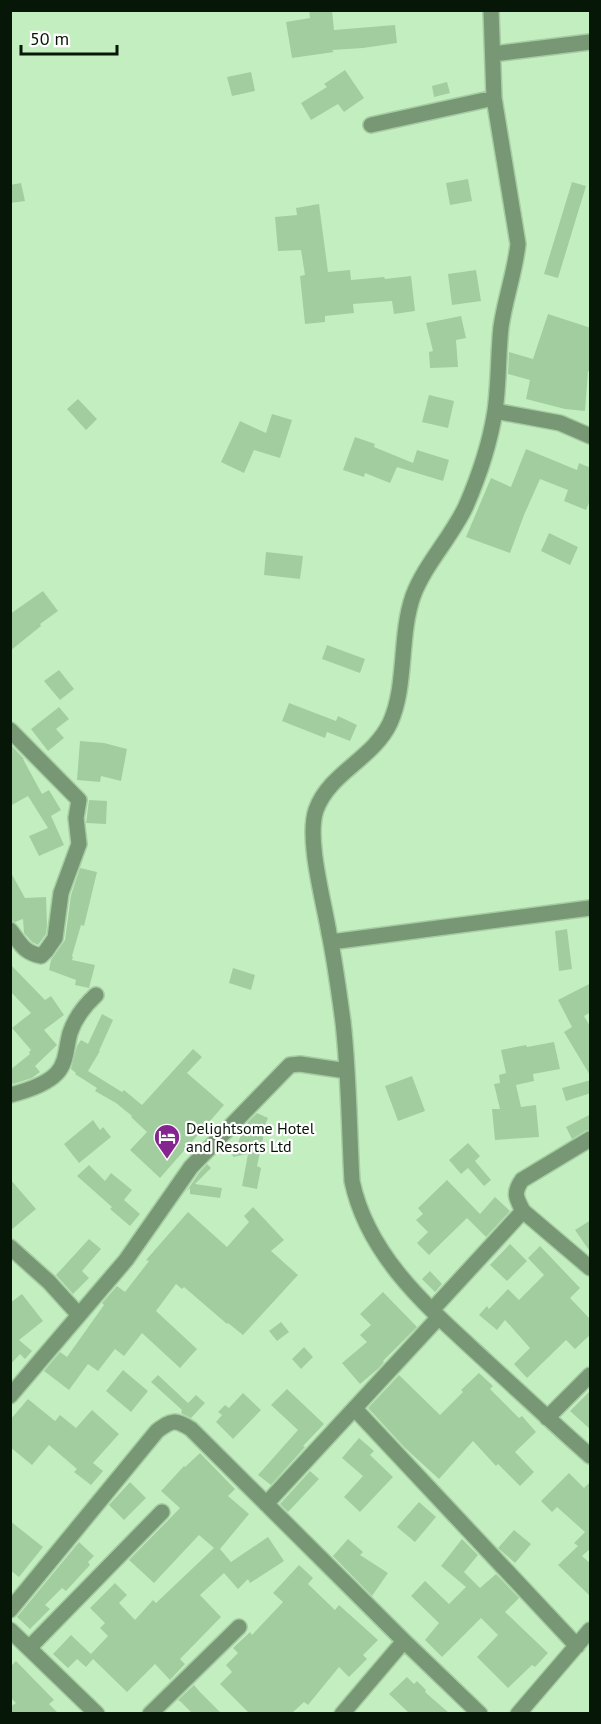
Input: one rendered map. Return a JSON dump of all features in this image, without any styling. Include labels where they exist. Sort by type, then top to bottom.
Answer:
[{"type":"street","points":[[491,10],[495,98],[518,244],[516,263],[502,323],[495,411],[482,463],[465,507],[429,565],[413,596],[407,619],[397,703],[390,723],[380,742],[336,780],[316,810],[314,826],[317,874],[331,942],[343,1023],[352,1181],[366,1222],[384,1256],[436,1313],[547,1418],[591,1456]]},
{"type":"street","points":[[493,54],[591,42]]},
{"type":"street","points":[[371,125],[495,98]]},
{"type":"street","points":[[495,411],[560,423],[591,436]]},
{"type":"street","points":[[10,730],[79,800],[76,818],[79,844],[61,893],[55,938],[46,951],[41,956],[31,954],[10,930]]},
{"type":"street","points":[[331,942],[591,908]]},
{"type":"street","points":[[10,1095],[31,1088],[56,1074],[62,1066],[76,1018],[96,995]]},
{"type":"street","points":[[10,1396],[126,1260],[191,1167],[290,1065],[300,1064],[347,1071]]},
{"type":"street","points":[[591,1139],[522,1180],[516,1187],[516,1199],[523,1211],[591,1268]]},
{"type":"street","points":[[266,1504],[355,1409],[523,1211]]},
{"type":"street","points":[[10,1247],[42,1275],[79,1315]]},
{"type":"street","points":[[547,1418],[591,1375]]},
{"type":"street","points":[[355,1409],[577,1646]]},
{"type":"street","points":[[10,1610],[157,1431],[168,1423],[179,1422],[191,1429],[404,1641],[480,1713]]},
{"type":"street","points":[[28,1648],[162,1512]]},
{"type":"street","points":[[150,1713],[239,1627]]},
{"type":"street","points":[[10,1630],[97,1713]]},
{"type":"street","points":[[518,1713],[591,1630]]},
{"type":"street","points":[[342,1713],[404,1641]]},
{"type":"building","points":[[309,10],[332,10],[334,30],[395,25],[397,43],[332,50],[334,52],[292,58],[286,22],[310,18]]},
{"type":"building","points":[[345,70],[364,98],[344,112],[338,104],[311,120],[301,103],[327,87],[324,84]]},
{"type":"building","points":[[251,72],[255,91],[232,96],[227,77]]},
{"type":"building","points":[[447,82],[450,93],[434,97],[432,86]]},
{"type":"building","points":[[468,179],[472,201],[450,205],[446,183]]},
{"type":"building","points":[[572,182],[586,186],[558,278],[544,274]]},
{"type":"building","points":[[21,183],[25,201],[10,203],[10,185]]},
{"type":"building","points":[[319,204],[328,272],[350,270],[351,280],[411,276],[415,311],[394,314],[392,301],[353,304],[354,313],[325,316],[325,322],[305,324],[300,276],[305,275],[301,250],[278,251],[275,217],[297,215],[296,208]]},
{"type":"building","points":[[476,270],[481,301],[452,305],[448,274]]},
{"type":"building","points":[[548,314],[591,328],[591,372],[588,371],[585,411],[565,409],[526,399],[530,380],[508,374],[509,352],[533,359]]},
{"type":"building","points":[[461,316],[466,338],[456,340],[458,367],[430,368],[429,352],[433,351],[426,323]]},
{"type":"building","points":[[429,395],[454,401],[448,428],[422,422]]},
{"type":"building","points":[[78,399],[97,419],[86,430],[67,409]]},
{"type":"building","points":[[272,414],[292,420],[280,458],[254,450],[244,473],[221,462],[240,421],[266,433]]},
{"type":"building","points":[[355,437],[413,463],[417,450],[449,460],[443,481],[397,467],[390,483],[365,473],[364,477],[343,470]]},
{"type":"building","points":[[526,449],[577,470],[579,463],[591,468],[591,498],[586,510],[564,501],[568,490],[540,479],[510,553],[466,537],[491,478],[511,487]]},
{"type":"building","points":[[549,533],[578,547],[570,565],[541,551]]},
{"type":"building","points":[[266,552],[303,556],[300,579],[264,575]]},
{"type":"building","points":[[43,591],[58,611],[10,651],[10,614]]},
{"type":"building","points":[[327,645],[365,659],[360,673],[322,659]]},
{"type":"building","points":[[59,670],[74,689],[60,700],[44,681]]},
{"type":"building","points":[[289,703],[336,721],[338,716],[357,725],[350,741],[327,732],[325,738],[282,721]]},
{"type":"building","points":[[59,707],[69,719],[56,729],[64,738],[48,751],[31,729]]},
{"type":"building","points":[[80,741],[104,743],[127,749],[121,781],[101,776],[100,782],[77,780]]},
{"type":"building","points":[[10,744],[24,759],[42,794],[49,790],[61,810],[51,816],[64,845],[39,856],[29,836],[48,828],[28,796],[10,806]]},
{"type":"building","points":[[89,800],[107,801],[106,824],[86,823]]},
{"type":"building","points":[[80,868],[97,872],[84,926],[81,925],[72,956],[72,960],[95,965],[89,988],[75,985],[76,980],[49,970],[51,960],[65,940],[71,895]]},
{"type":"building","points":[[10,871],[25,898],[46,897],[46,934],[38,945],[24,933],[23,919],[15,922],[10,920]]},
{"type":"building","points":[[567,929],[572,969],[559,971],[555,931]]},
{"type":"building","points":[[10,964],[45,1000],[51,996],[64,1015],[44,1030],[57,1045],[35,1066],[40,1072],[32,1078],[13,1084],[10,1081],[10,1070],[30,1054],[31,1050],[12,1028],[31,1013],[10,991]]},
{"type":"building","points":[[233,968],[255,975],[251,990],[229,983]]},
{"type":"building","points":[[591,983],[591,1012],[584,1016],[591,1028],[591,1077],[564,1032],[572,1027],[558,1000]]},
{"type":"building","points":[[102,1014],[113,1020],[100,1051],[88,1071],[122,1092],[124,1090],[142,1105],[193,1049],[202,1057],[187,1073],[224,1105],[160,1178],[130,1150],[147,1132],[132,1116],[116,1103],[95,1091],[97,1088],[71,1069],[77,1046],[81,1040],[88,1044]]},
{"type":"building","points":[[554,1042],[560,1069],[533,1074],[534,1081],[516,1085],[521,1107],[536,1105],[539,1137],[495,1140],[492,1109],[500,1109],[494,1084],[500,1083],[499,1075],[506,1073],[501,1050]]},
{"type":"building","points":[[412,1076],[425,1111],[398,1121],[385,1086]]},
{"type":"building","points":[[591,1080],[591,1093],[566,1101],[562,1088]]},
{"type":"building","points":[[257,1113],[268,1118],[261,1134],[264,1134],[257,1166],[261,1168],[257,1189],[242,1186],[248,1154],[233,1157],[231,1147],[237,1146],[243,1129]]},
{"type":"building","points":[[591,1114],[591,1129],[572,1139],[566,1127]]},
{"type":"building","points":[[93,1120],[100,1130],[103,1127],[111,1137],[79,1163],[64,1144]]},
{"type":"building","points":[[468,1143],[480,1156],[475,1161],[491,1180],[484,1186],[468,1168],[461,1174],[449,1160]]},
{"type":"building","points":[[207,1164],[211,1168],[195,1184],[222,1188],[220,1198],[190,1194],[190,1188],[186,1192]]},
{"type":"building","points":[[89,1165],[105,1181],[111,1173],[132,1190],[124,1200],[140,1214],[130,1226],[77,1176]]},
{"type":"building","points":[[10,1179],[36,1209],[10,1231]]},
{"type":"building","points":[[447,1180],[480,1214],[495,1197],[510,1211],[486,1237],[467,1218],[429,1255],[417,1243],[428,1232],[416,1220],[423,1214],[418,1208]]},
{"type":"building","points":[[253,1207],[284,1240],[271,1251],[298,1275],[243,1335],[184,1287],[182,1289],[176,1284],[156,1311],[197,1349],[180,1368],[142,1333],[124,1356],[115,1349],[98,1371],[88,1364],[69,1390],[44,1371],[60,1352],[67,1357],[104,1305],[102,1303],[117,1286],[125,1292],[149,1261],[146,1260],[188,1212],[227,1247],[249,1222],[244,1216]]},
{"type":"building","points":[[591,1220],[591,1253],[575,1230]]},
{"type":"building","points":[[89,1239],[101,1249],[82,1271],[89,1278],[73,1294],[56,1275]]},
{"type":"building","points":[[510,1244],[527,1261],[507,1281],[490,1265]]},
{"type":"building","points":[[540,1246],[580,1288],[570,1298],[591,1320],[591,1334],[575,1349],[566,1340],[527,1378],[514,1364],[530,1348],[505,1320],[497,1330],[479,1315],[487,1306],[489,1309],[508,1289],[519,1300],[544,1275],[528,1258]]},
{"type":"building","points":[[430,1271],[442,1284],[435,1292],[422,1279]]},
{"type":"building","points":[[383,1292],[417,1327],[383,1361],[379,1368],[360,1384],[342,1363],[367,1342],[360,1335],[371,1325],[360,1314]]},
{"type":"building","points":[[22,1294],[43,1321],[19,1340],[32,1351],[25,1359],[20,1354],[10,1365],[10,1303]]},
{"type":"building","points":[[281,1322],[289,1332],[277,1341],[269,1331]]},
{"type":"building","points":[[304,1347],[313,1357],[301,1369],[292,1359]]},
{"type":"building","points":[[123,1370],[148,1391],[131,1412],[106,1391]]},
{"type":"building","points":[[479,1373],[493,1386],[490,1389],[519,1418],[522,1416],[536,1432],[515,1452],[534,1472],[520,1486],[498,1464],[496,1466],[473,1441],[439,1479],[405,1448],[368,1408],[399,1375],[440,1415]]},
{"type":"building","points":[[158,1375],[188,1403],[196,1395],[205,1403],[191,1418],[181,1413],[182,1410],[151,1382]]},
{"type":"building","points":[[287,1389],[324,1424],[271,1485],[258,1475],[298,1430],[271,1405]]},
{"type":"building","points":[[591,1390],[591,1430],[570,1411]]},
{"type":"building","points":[[243,1393],[261,1410],[233,1439],[216,1422],[222,1415],[218,1412],[225,1405],[229,1408]]},
{"type":"building","points":[[28,1399],[55,1421],[60,1415],[76,1428],[92,1410],[119,1434],[93,1463],[103,1471],[91,1485],[74,1472],[77,1469],[49,1445],[32,1465],[10,1447],[10,1420]]},
{"type":"building","points":[[359,1438],[374,1451],[370,1455],[393,1477],[360,1512],[344,1497],[363,1476],[342,1458]]},
{"type":"building","points":[[200,1453],[235,1489],[228,1496],[249,1514],[220,1549],[231,1562],[268,1537],[284,1561],[250,1583],[248,1579],[238,1589],[224,1573],[200,1595],[221,1617],[180,1659],[185,1664],[170,1680],[155,1664],[127,1692],[93,1659],[86,1667],[77,1659],[68,1668],[53,1654],[71,1635],[91,1654],[108,1636],[100,1628],[105,1623],[90,1608],[115,1583],[127,1595],[119,1603],[135,1620],[153,1600],[156,1603],[214,1548],[199,1535],[154,1583],[129,1560],[180,1508],[161,1491],[184,1466]]},
{"type":"building","points":[[310,1471],[319,1479],[288,1512],[280,1504]]},
{"type":"building","points":[[569,1473],[584,1488],[591,1481],[591,1548],[582,1556],[591,1564],[591,1597],[558,1565],[578,1546],[574,1543],[585,1532],[557,1507],[552,1512],[541,1501]]},
{"type":"building","points":[[130,1482],[146,1498],[124,1520],[109,1505]]},
{"type":"building","points":[[419,1502],[436,1517],[415,1542],[397,1527]]},
{"type":"building","points":[[10,1521],[43,1547],[19,1577],[10,1570]]},
{"type":"building","points":[[514,1530],[531,1544],[515,1563],[498,1548]]},
{"type":"building","points":[[348,1539],[363,1552],[360,1555],[388,1573],[372,1596],[333,1556]]},
{"type":"building","points":[[462,1539],[478,1555],[464,1572],[480,1588],[496,1574],[519,1598],[505,1612],[548,1653],[535,1667],[532,1665],[508,1688],[477,1657],[498,1635],[481,1618],[442,1657],[425,1640],[439,1623],[411,1596],[425,1581],[449,1604],[466,1587],[441,1566]]},
{"type":"building","points":[[79,1542],[94,1556],[88,1562],[90,1565],[66,1591],[62,1588],[45,1605],[50,1609],[30,1629],[17,1617]]},
{"type":"building","points":[[299,1565],[313,1578],[308,1584],[335,1610],[339,1605],[378,1640],[363,1655],[367,1659],[349,1677],[339,1667],[308,1705],[304,1702],[292,1713],[249,1713],[220,1684],[232,1672],[226,1665],[238,1653],[233,1648],[250,1632],[252,1635],[283,1602],[273,1593]]},
{"type":"building","points":[[16,1661],[54,1700],[49,1704],[58,1713],[10,1713],[10,1707],[16,1703],[10,1697],[10,1667]]},
{"type":"building","points":[[407,1677],[414,1684],[417,1681],[426,1690],[425,1692],[449,1713],[409,1713],[389,1694]]},
{"type":"building","points":[[194,1685],[221,1713],[192,1713],[178,1700]]},
{"type":"place","name":"Delightsome Hotel and Resorts Ltd","points":[[167,1160]]}]
